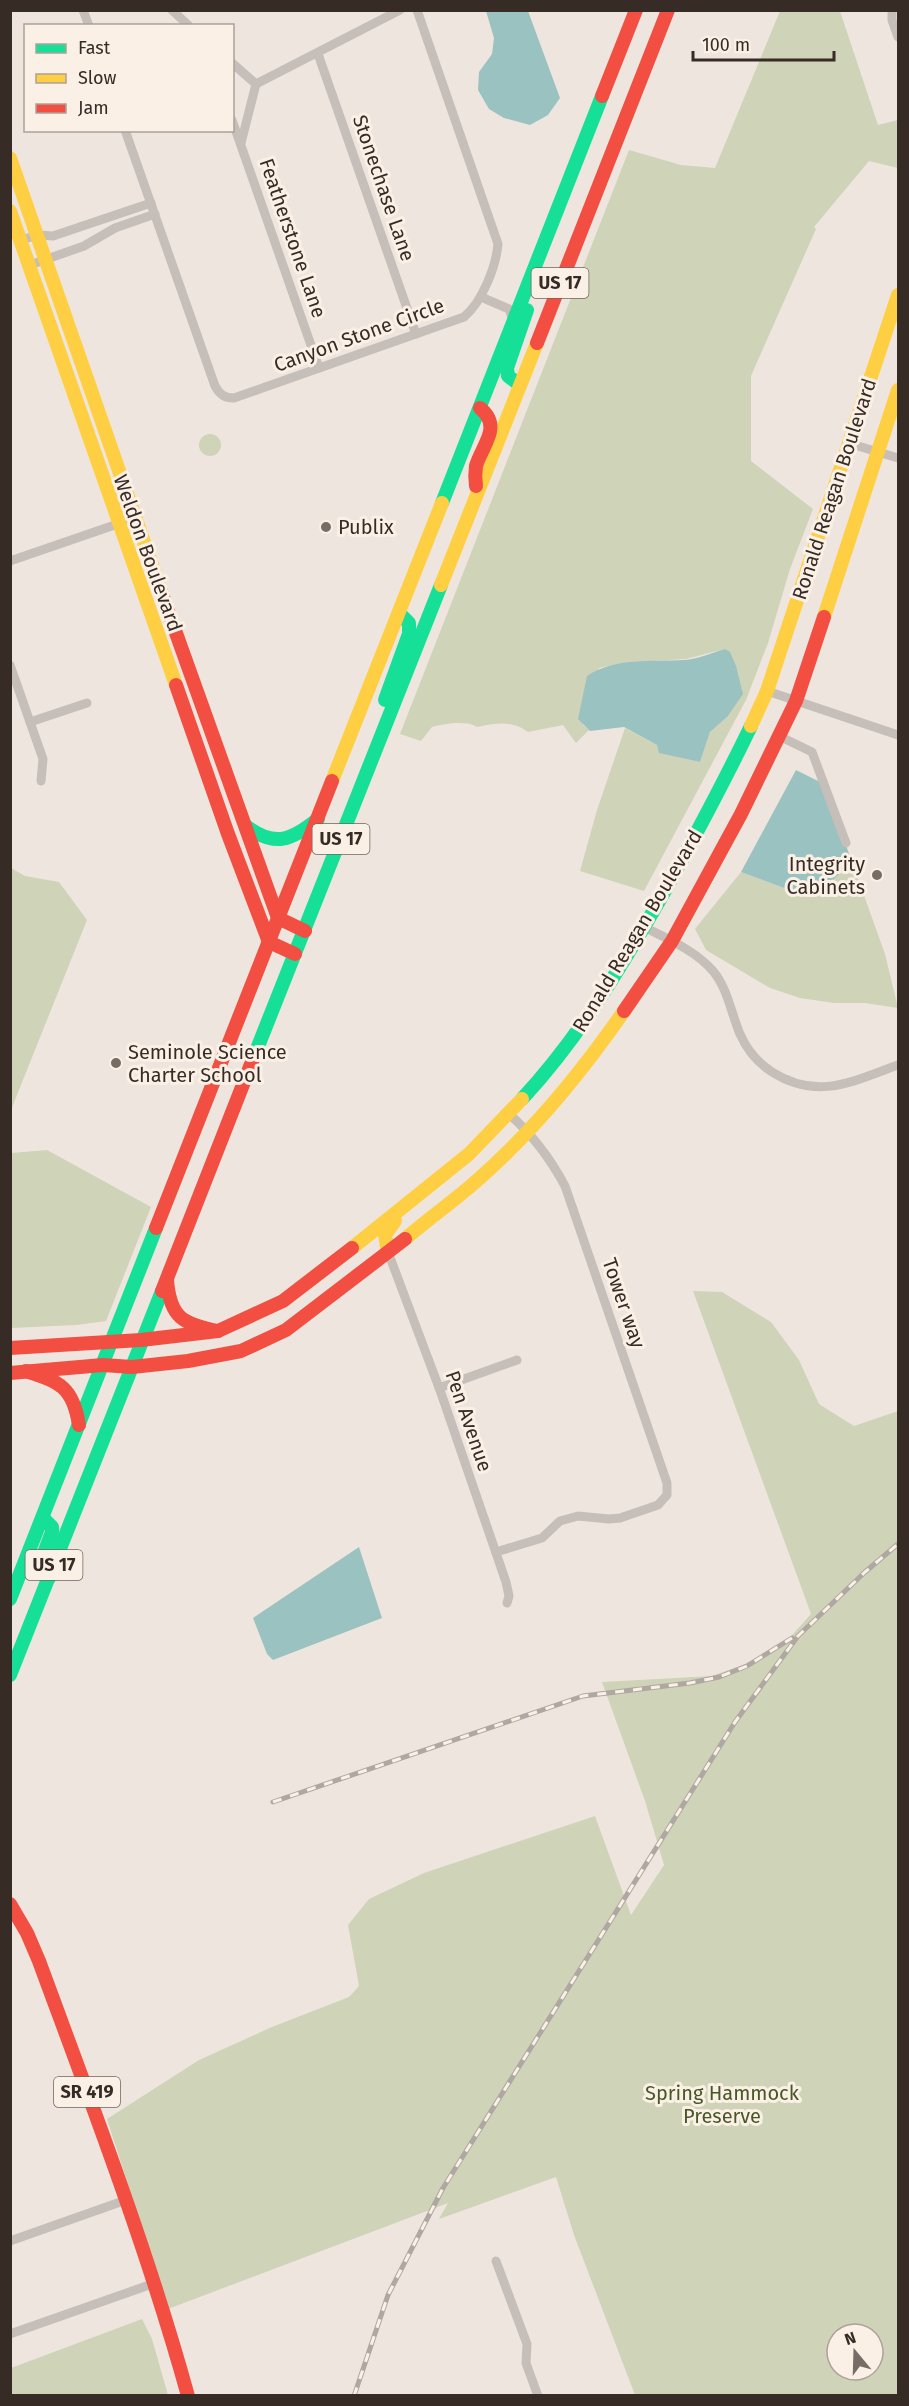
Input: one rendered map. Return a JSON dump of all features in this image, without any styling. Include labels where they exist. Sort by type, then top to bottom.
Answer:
[{"type":"main road","name":"US 17","points":[[10,1599],[636,10]]},
{"type":"main road","points":[[650,54],[650,35],[657,10]]},
{"type":"main road","name":"US 17","points":[[10,1675],[668,10]]},
{"type":"main road","name":"Weldon Boulevard","points":[[10,158],[135,518],[278,918]]},
{"type":"main road","name":"Weldon Boulevard","points":[[10,211],[198,751],[269,942]]},
{"type":"main road","points":[[520,385],[508,376],[507,368],[529,303],[525,292]]},
{"type":"main road","name":"Ronald Reagan Boulevard","points":[[10,1348],[141,1340],[218,1331],[283,1301],[434,1184],[509,1114],[590,1015],[644,927],[716,799],[767,691],[898,295]]},
{"type":"main road","name":"Ronald Reagan Boulevard","points":[[10,1372],[103,1365],[132,1367],[188,1361],[241,1351],[286,1330],[388,1252],[474,1182],[528,1130],[561,1093],[610,1031],[672,941],[741,814],[796,701],[898,390]]},
{"type":"main road","points":[[476,495],[477,465],[492,428],[487,412],[480,408]]},
{"type":"main road","points":[[381,736],[382,710],[409,638],[410,627],[407,619],[399,613]]},
{"type":"main road","points":[[198,751],[216,744]]},
{"type":"main road","points":[[246,826],[262,837],[276,840],[290,838],[303,832],[318,819]]},
{"type":"main road","points":[[278,918],[305,931]]},
{"type":"main road","points":[[269,942],[295,954]]},
{"type":"main road","points":[[388,1252],[384,1236],[387,1228],[421,1200],[434,1184]]},
{"type":"main road","points":[[167,1277],[168,1292],[175,1316],[194,1327],[218,1331]]},
{"type":"main road","points":[[26,1371],[62,1384],[75,1401],[79,1425]]},
{"type":"main road","points":[[43,1518],[52,1527],[52,1532],[38,1569],[41,1574],[49,1578]]},
{"type":"main road","name":"SR 419","points":[[10,1904],[27,1933],[39,1961],[126,2199],[189,2396]]},
{"type":"street","points":[[172,10],[187,24]]},
{"type":"street","points":[[256,84],[400,10]]},
{"type":"street","name":"Canyon Stone Circle","points":[[126,132],[219,393],[227,398],[234,398],[464,317],[477,305],[481,297],[497,252],[496,234],[417,10]]},
{"type":"street","points":[[892,10],[892,20],[898,37]]},
{"type":"street","name":"Stonechase Lane","points":[[318,54],[416,334]]},
{"type":"street","points":[[234,65],[256,84]]},
{"type":"street","points":[[241,144],[256,84]]},
{"type":"street","name":"Featherstone Lane","points":[[234,125],[319,368]]},
{"type":"street","points":[[21,240],[38,235],[53,237],[151,203]]},
{"type":"street","points":[[30,265],[84,246],[115,228],[155,214]]},
{"type":"street","points":[[111,216],[115,228]]},
{"type":"street","points":[[481,297],[509,309],[514,321]]},
{"type":"street","points":[[848,443],[898,459]]},
{"type":"street","points":[[10,561],[135,518]]},
{"type":"street","points":[[10,664],[43,759],[41,781]]},
{"type":"street","points":[[767,691],[898,735]]},
{"type":"street","points":[[30,722],[87,703]]},
{"type":"street","points":[[779,736],[812,752],[846,843]]},
{"type":"street","points":[[644,927],[699,958],[714,972],[724,988],[749,1050],[762,1065],[780,1076],[800,1085],[818,1088],[842,1085],[898,1065]]},
{"type":"street","name":"Tower way","points":[[496,1552],[542,1538],[560,1521],[578,1516],[620,1518],[658,1505],[667,1495],[667,1483],[565,1186],[553,1164],[528,1130],[509,1114]]},
{"type":"street","name":"Pen Avenue","points":[[388,1252],[439,1388],[507,1582],[509,1596],[507,1603]]},
{"type":"street","points":[[439,1388],[517,1360]]},
{"type":"street","points":[[10,2241],[126,2199]]},
{"type":"street","points":[[496,2261],[526,2344],[526,2364],[538,2396]]},
{"type":"street","points":[[10,2334],[154,2283]]},
{"type":"green space","points":[[780,11],[840,11],[878,125],[898,120],[898,168],[869,161],[814,227],[816,229],[751,376],[751,461],[813,509],[790,569],[768,643],[746,700],[644,891],[580,871],[597,810],[625,728],[657,745],[660,753],[700,762],[710,732],[727,717],[725,649],[686,659],[621,663],[599,668],[583,725],[589,730],[576,743],[563,725],[528,732],[510,724],[477,727],[461,723],[449,724],[432,727],[421,741],[400,734],[629,150],[681,165],[715,168]]},
{"type":"green space","points":[[210,434],[218,437],[221,445],[218,453],[210,456],[202,453],[199,445],[202,437]]},
{"type":"green space","points":[[852,862],[885,954],[898,1008],[800,998],[770,988],[706,950],[695,929],[741,872],[792,891],[834,879]]},
{"type":"green space","points":[[11,868],[25,876],[59,882],[87,920],[11,1110]]},
{"type":"green space","points":[[47,1150],[151,1207],[106,1321],[11,1328],[11,1153]]},
{"type":"green space","name":"Spring Hammock Preserve","points":[[693,1291],[722,1292],[771,1322],[799,1360],[819,1404],[854,1426],[898,1411],[898,2395],[635,2395],[574,2235],[556,2177],[439,2219],[448,2203],[168,2309],[107,2119],[199,2060],[272,2027],[349,1997],[359,1986],[348,1925],[369,1899],[424,1873],[595,1816],[631,1915],[664,1865],[645,1801],[602,1682],[712,1676],[745,1664],[785,1643],[811,1614]]},
{"type":"green space","points":[[142,2319],[152,2339],[168,2395],[11,2395],[11,2368]]},
{"type":"water","points":[[486,11],[528,11],[560,98],[548,115],[530,125],[504,118],[489,109],[478,90],[479,72],[492,54],[494,38]]},
{"type":"water","points":[[725,649],[730,652],[736,666],[743,694],[727,717],[710,732],[700,762],[659,753],[657,745],[624,727],[590,731],[578,719],[587,676],[598,670],[621,663],[689,659]]},
{"type":"water","points":[[796,770],[824,784],[852,862],[834,879],[792,891],[741,872]]},
{"type":"water","points":[[359,1547],[382,1618],[273,1660],[267,1654],[253,1618]]},
{"type":"railway","points":[[354,2396],[388,2295],[443,2188],[735,1722],[798,1636],[898,1544]]},
{"type":"railway","points":[[273,1802],[583,1696],[690,1683],[719,1677],[747,1666],[792,1638]]},
{"type":"traffic: fast","points":[[442,503],[602,96]]},
{"type":"traffic: fast","points":[[520,385],[508,376],[507,368],[527,310]]},
{"type":"traffic: fast","points":[[253,1059],[441,585]]},
{"type":"traffic: fast","points":[[385,700],[409,634],[409,623],[399,613]]},
{"type":"traffic: fast","points":[[522,1099],[562,1052],[598,1002],[631,949],[719,791],[751,726]]},
{"type":"traffic: fast","points":[[246,826],[266,837],[283,839],[300,832],[318,819]]},
{"type":"traffic: fast","points":[[10,1599],[156,1228]]},
{"type":"traffic: fast","points":[[10,1675],[162,1291]]},
{"type":"traffic: fast","points":[[43,1518],[52,1527],[52,1532],[38,1569],[49,1578]]},
{"type":"traffic: slow","points":[[10,158],[161,591]]},
{"type":"traffic: slow","points":[[10,211],[176,685]]},
{"type":"traffic: slow","points":[[751,726],[767,691],[898,295]]},
{"type":"traffic: slow","points":[[441,585],[537,343]]},
{"type":"traffic: slow","points":[[824,617],[898,390]]},
{"type":"traffic: slow","points":[[332,781],[442,503]]},
{"type":"traffic: slow","points":[[405,1239],[473,1184],[515,1145],[572,1080],[624,1011]]},
{"type":"traffic: slow","points":[[352,1248],[469,1154],[522,1099]]},
{"type":"traffic: slow","points":[[388,1252],[385,1235],[395,1221]]},
{"type":"traffic: jam","points":[[602,96],[636,10]]},
{"type":"traffic: jam","points":[[537,343],[668,10]]},
{"type":"traffic: jam","points":[[476,486],[476,466],[490,429],[487,415],[480,408]]},
{"type":"traffic: jam","points":[[161,591],[278,918],[305,931]]},
{"type":"traffic: jam","points":[[624,1011],[672,941],[741,814],[796,701],[824,617]]},
{"type":"traffic: jam","points":[[176,685],[228,834],[269,942],[295,954]]},
{"type":"traffic: jam","points":[[156,1228],[332,781]]},
{"type":"traffic: jam","points":[[162,1291],[253,1059]]},
{"type":"traffic: jam","points":[[10,1373],[103,1365],[132,1367],[188,1361],[241,1351],[286,1330],[405,1239]]},
{"type":"traffic: jam","points":[[10,1348],[141,1340],[218,1331],[283,1301],[352,1248]]},
{"type":"traffic: jam","points":[[167,1280],[171,1303],[180,1317],[187,1322],[218,1331]]},
{"type":"traffic: jam","points":[[26,1371],[56,1383],[69,1394],[79,1425]]},
{"type":"traffic: jam","points":[[10,1904],[27,1933],[39,1961],[99,2123],[155,2286],[188,2396]]},
{"type":"place","name":"Publix","points":[[326,527]]},
{"type":"place","name":"Integrity Cabinets","points":[[877,875]]},
{"type":"place","name":"Seminole Science Charter School","points":[[116,1063]]}]
